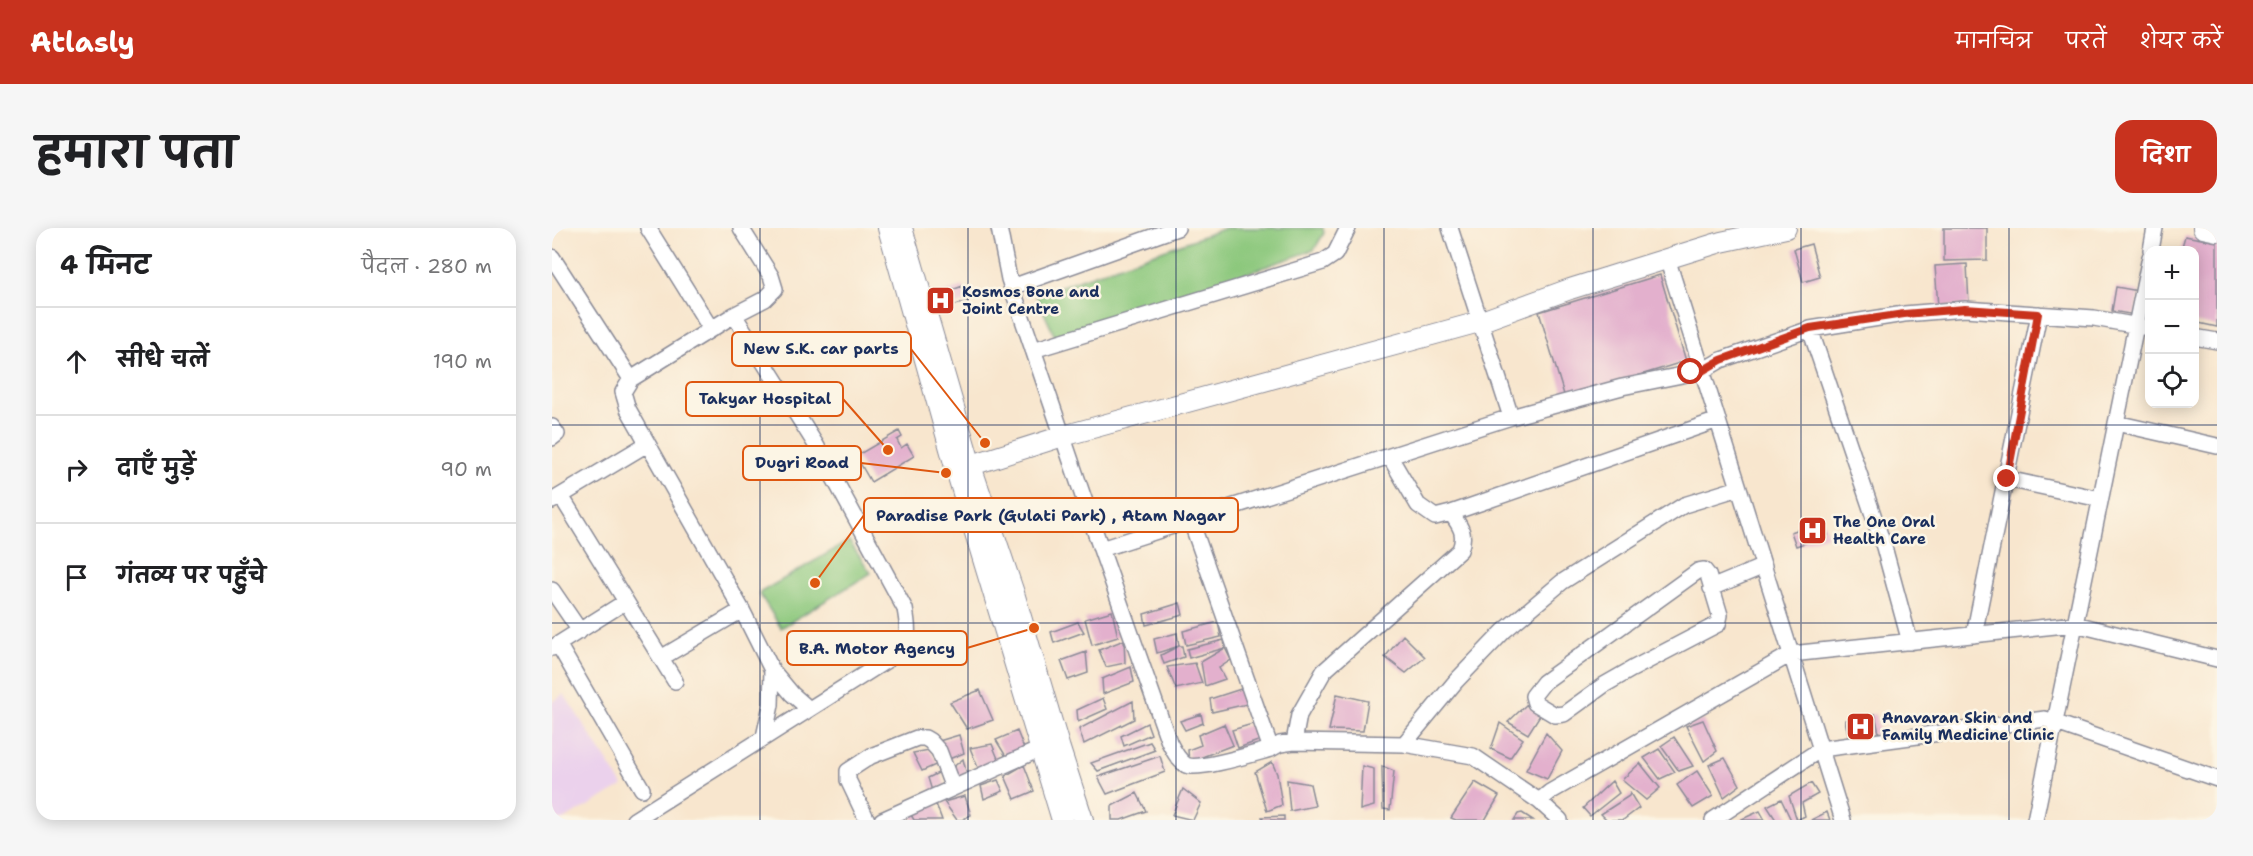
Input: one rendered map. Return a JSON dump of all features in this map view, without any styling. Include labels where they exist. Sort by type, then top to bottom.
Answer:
[{"type":"street","points":[[648,228],[711,329]]},
{"type":"street","points":[[741,228],[771,276],[775,289],[765,298],[631,379],[623,392],[628,409],[742,610],[772,670],[809,710]]},
{"type":"street","points":[[888,228],[964,468],[1014,593],[1059,749],[1083,820]]},
{"type":"street","points":[[902,228],[964,468],[1040,748],[1062,820]]},
{"type":"street","points":[[999,228],[1012,287],[1033,350],[1169,742],[1181,761],[1188,766],[1195,766],[1271,750],[1280,744],[1294,742],[1404,744],[1473,756],[1539,801],[1560,820]]},
{"type":"street","points":[[1012,287],[1177,228]]},
{"type":"street","points":[[1033,350],[1323,262],[1335,254],[1348,228]]},
{"type":"street","points":[[1450,228],[1511,417]]},
{"type":"street","points":[[964,468],[1063,436],[1479,322],[1569,289],[1721,242],[1786,228]]},
{"type":"street","points":[[2152,246],[2156,228]]},
{"type":"street","points":[[2203,228],[2217,231]]},
{"type":"street","points":[[552,256],[631,379]]},
{"type":"street","points":[[1667,258],[1844,820]]},
{"type":"street","points":[[2035,820],[2116,423],[2143,327],[2146,300]]},
{"type":"street","points":[[1101,549],[1511,417],[1622,387],[1702,371],[1721,360],[1810,328],[1904,314],[1965,309],[2094,318],[2143,327]]},
{"type":"street","points":[[1974,635],[2000,502],[2007,479],[2038,314]]},
{"type":"street","points":[[634,820],[895,655],[905,644],[909,628],[905,609],[816,445],[734,315]]},
{"type":"street","points":[[1810,328],[1884,547],[1910,642]]},
{"type":"street","points":[[2199,338],[2217,341]]},
{"type":"street","points":[[1390,457],[1418,505],[1435,517],[1718,420]]},
{"type":"street","points":[[2116,423],[2217,446]]},
{"type":"street","points":[[552,426],[557,434],[552,438]]},
{"type":"street","points":[[647,444],[556,499],[675,681]]},
{"type":"street","points":[[2007,479],[2100,499]]},
{"type":"street","points":[[1404,744],[1456,681],[1504,631],[1562,582],[1684,506],[1739,488]]},
{"type":"street","points":[[1294,742],[1299,716],[1324,671],[1460,550],[1464,539],[1462,528],[1451,513]]},
{"type":"street","points":[[1191,521],[1271,750]]},
{"type":"street","points":[[1712,588],[1764,566]]},
{"type":"street","points":[[1698,571],[1707,572],[1712,588],[1720,615],[1718,624],[1604,685],[1564,714],[1555,715],[1535,703],[1533,696],[1544,682],[1698,571]]},
{"type":"street","points":[[552,590],[580,632]]},
{"type":"street","points":[[625,602],[555,646],[642,789]]},
{"type":"street","points":[[662,658],[742,610]]},
{"type":"street","points":[[1539,801],[1560,786],[1791,654],[2075,624],[2217,659]]},
{"type":"street","points":[[764,737],[771,705],[772,670]]},
{"type":"street","points":[[1713,820],[1821,749],[2045,719],[2217,779]]},
{"type":"street","points":[[867,820],[848,780],[848,771],[871,756],[917,738],[930,741],[939,751],[953,788]]},
{"type":"street","points":[[882,820],[1040,748]]},
{"type":"shaded area","points":[[564,694],[623,786],[563,820],[552,820],[552,702]]},
{"type":"green space","points":[[1226,228],[1323,228],[1324,233],[1314,250],[1056,339],[1036,295]]},
{"type":"green space","points":[[849,541],[871,573],[781,628],[759,593]]},
{"type":"building","points":[[1944,228],[1987,228],[1987,260],[1944,261]]},
{"type":"building","points":[[2185,236],[2217,242],[2217,327],[2199,323],[2199,246],[2182,246]]},
{"type":"building","points":[[1811,244],[1820,277],[1803,282],[1794,249]]},
{"type":"building","points":[[1967,264],[1969,305],[1938,307],[1935,266]]},
{"type":"building","points":[[1660,275],[1686,361],[1565,398],[1539,312]]},
{"type":"building","points":[[963,286],[968,301],[937,311],[932,297]]},
{"type":"building","points":[[2116,287],[2139,291],[2135,315],[2112,311]]},
{"type":"building","points":[[899,431],[902,437],[897,440],[901,448],[907,444],[914,456],[871,482],[856,456]]},
{"type":"building","points":[[1823,521],[1828,535],[1796,546],[1791,532]]},
{"type":"building","points":[[1180,603],[1183,615],[1146,625],[1144,614]]},
{"type":"building","points":[[1112,611],[1118,637],[1092,645],[1085,619]]},
{"type":"building","points":[[1078,622],[1084,632],[1054,643],[1051,632]]},
{"type":"building","points":[[1218,622],[1221,637],[1186,645],[1183,631]]},
{"type":"building","points":[[1177,633],[1179,646],[1157,653],[1154,639]]},
{"type":"building","points":[[1403,635],[1425,657],[1406,673],[1385,657]]},
{"type":"building","points":[[1124,640],[1125,663],[1106,667],[1099,650]]},
{"type":"building","points":[[1224,640],[1225,648],[1189,658],[1187,649]]},
{"type":"building","points":[[1182,646],[1184,657],[1164,664],[1161,655]]},
{"type":"building","points":[[1225,648],[1231,660],[1219,668],[1225,679],[1205,686],[1201,662]]},
{"type":"building","points":[[1086,652],[1088,673],[1068,680],[1061,661]]},
{"type":"building","points":[[1195,663],[1202,683],[1176,689],[1167,667]]},
{"type":"building","points":[[1131,667],[1134,682],[1103,694],[1102,679]]},
{"type":"building","points":[[1244,688],[1247,704],[1212,712],[1210,699]]},
{"type":"building","points":[[980,690],[993,720],[967,729],[950,702]]},
{"type":"building","points":[[1337,694],[1368,701],[1363,731],[1329,730]]},
{"type":"building","points":[[1103,698],[1107,709],[1078,722],[1077,710]]},
{"type":"building","points":[[1133,701],[1134,719],[1084,744],[1079,729]]},
{"type":"building","points":[[1526,705],[1540,715],[1528,734],[1508,722]]},
{"type":"building","points":[[1201,714],[1203,723],[1185,730],[1180,721]]},
{"type":"building","points":[[1875,714],[1879,733],[1849,739],[1845,720]]},
{"type":"building","points":[[1703,720],[1717,751],[1704,761],[1686,726]]},
{"type":"building","points":[[1147,723],[1151,734],[1124,746],[1121,736]]},
{"type":"building","points":[[1256,723],[1261,740],[1238,748],[1232,730]]},
{"type":"building","points":[[1500,723],[1523,739],[1510,758],[1491,749]]},
{"type":"building","points":[[1224,724],[1233,745],[1189,762],[1188,750],[1201,745],[1198,735]]},
{"type":"building","points":[[1017,731],[1025,751],[1007,758],[996,740]]},
{"type":"building","points":[[1546,733],[1562,751],[1547,779],[1526,770]]},
{"type":"building","points":[[959,735],[964,753],[949,759],[939,741]]},
{"type":"building","points":[[1674,737],[1693,766],[1679,771],[1661,746]]},
{"type":"building","points":[[1150,742],[1155,750],[1098,771],[1091,763]]},
{"type":"building","points":[[992,744],[999,761],[979,770],[970,748]]},
{"type":"building","points":[[1659,749],[1675,772],[1660,779],[1644,758]]},
{"type":"building","points":[[929,750],[938,764],[922,771],[913,753]]},
{"type":"building","points":[[1160,756],[1165,772],[1107,794],[1098,777]]},
{"type":"building","points":[[1725,758],[1740,785],[1724,797],[1709,765]]},
{"type":"building","points":[[963,759],[967,775],[957,780],[952,768]]},
{"type":"building","points":[[1272,762],[1277,774],[1282,805],[1267,811],[1255,772]]},
{"type":"building","points":[[1640,763],[1660,788],[1646,800],[1622,780]]},
{"type":"building","points":[[1024,765],[1034,791],[1015,799],[1005,776]]},
{"type":"building","points":[[1362,766],[1374,769],[1374,806],[1360,810]]},
{"type":"building","points":[[1382,766],[1394,771],[1390,810],[1383,809]]},
{"type":"building","points":[[1697,771],[1713,796],[1693,808],[1677,785]]},
{"type":"building","points":[[940,772],[945,785],[932,791],[928,778]]},
{"type":"building","points":[[998,780],[1003,791],[984,799],[981,786]]},
{"type":"building","points":[[1287,780],[1310,784],[1315,806],[1290,811]]},
{"type":"building","points":[[1612,781],[1619,793],[1590,816],[1583,808]]},
{"type":"building","points":[[1475,782],[1499,796],[1485,820],[1451,818]]},
{"type":"building","points":[[1811,783],[1818,794],[1802,803],[1805,816],[1797,820],[1789,796]]},
{"type":"building","points":[[1183,789],[1201,803],[1193,820],[1172,815]]},
{"type":"building","points":[[1137,793],[1146,811],[1121,820],[1112,820],[1112,806]]},
{"type":"building","points":[[1630,793],[1639,808],[1623,820],[1607,820],[1601,814],[1629,796]]},
{"type":"building","points":[[965,796],[971,815],[957,820],[944,802]]},
{"type":"building","points":[[1781,799],[1791,820],[1776,820],[1767,806]]},
{"type":"building","points":[[936,804],[942,820],[914,820],[911,815]]},
{"type":"building","points":[[1760,811],[1765,820],[1740,820]]},
{"type":"building","points":[[1827,812],[1830,820],[1811,820]]},
{"type":"building","points":[[1522,813],[1533,820],[1514,820],[1518,814]]},
{"type":"building","points":[[1284,816],[1284,820],[1263,820],[1262,817]]},
{"type":"place","name":"Kosmos Bone and Joint Centre","points":[[941,301]]},
{"type":"place","name":"New S.K. car parts","points":[[985,443]]},
{"type":"place","name":"Takyar Hospital","points":[[888,450]]},
{"type":"place","name":"Dugri Road","points":[[946,473]]},
{"type":"place","name":"The One Oral Health Care","points":[[1812,531]]},
{"type":"place","name":"Paradise Park (Gulati Park) , Atam Nagar","points":[[815,583]]},
{"type":"place","name":"B.A. Motor Agency","points":[[1034,628]]},
{"type":"place","name":"Anavaran Skin and Family Medicine Clinic","points":[[1861,727]]},
{"type":"route","points":[[1691,372],[1702,371],[1721,360],[1810,328],[1904,314],[1965,309],[2038,314],[2007,479]]}]
